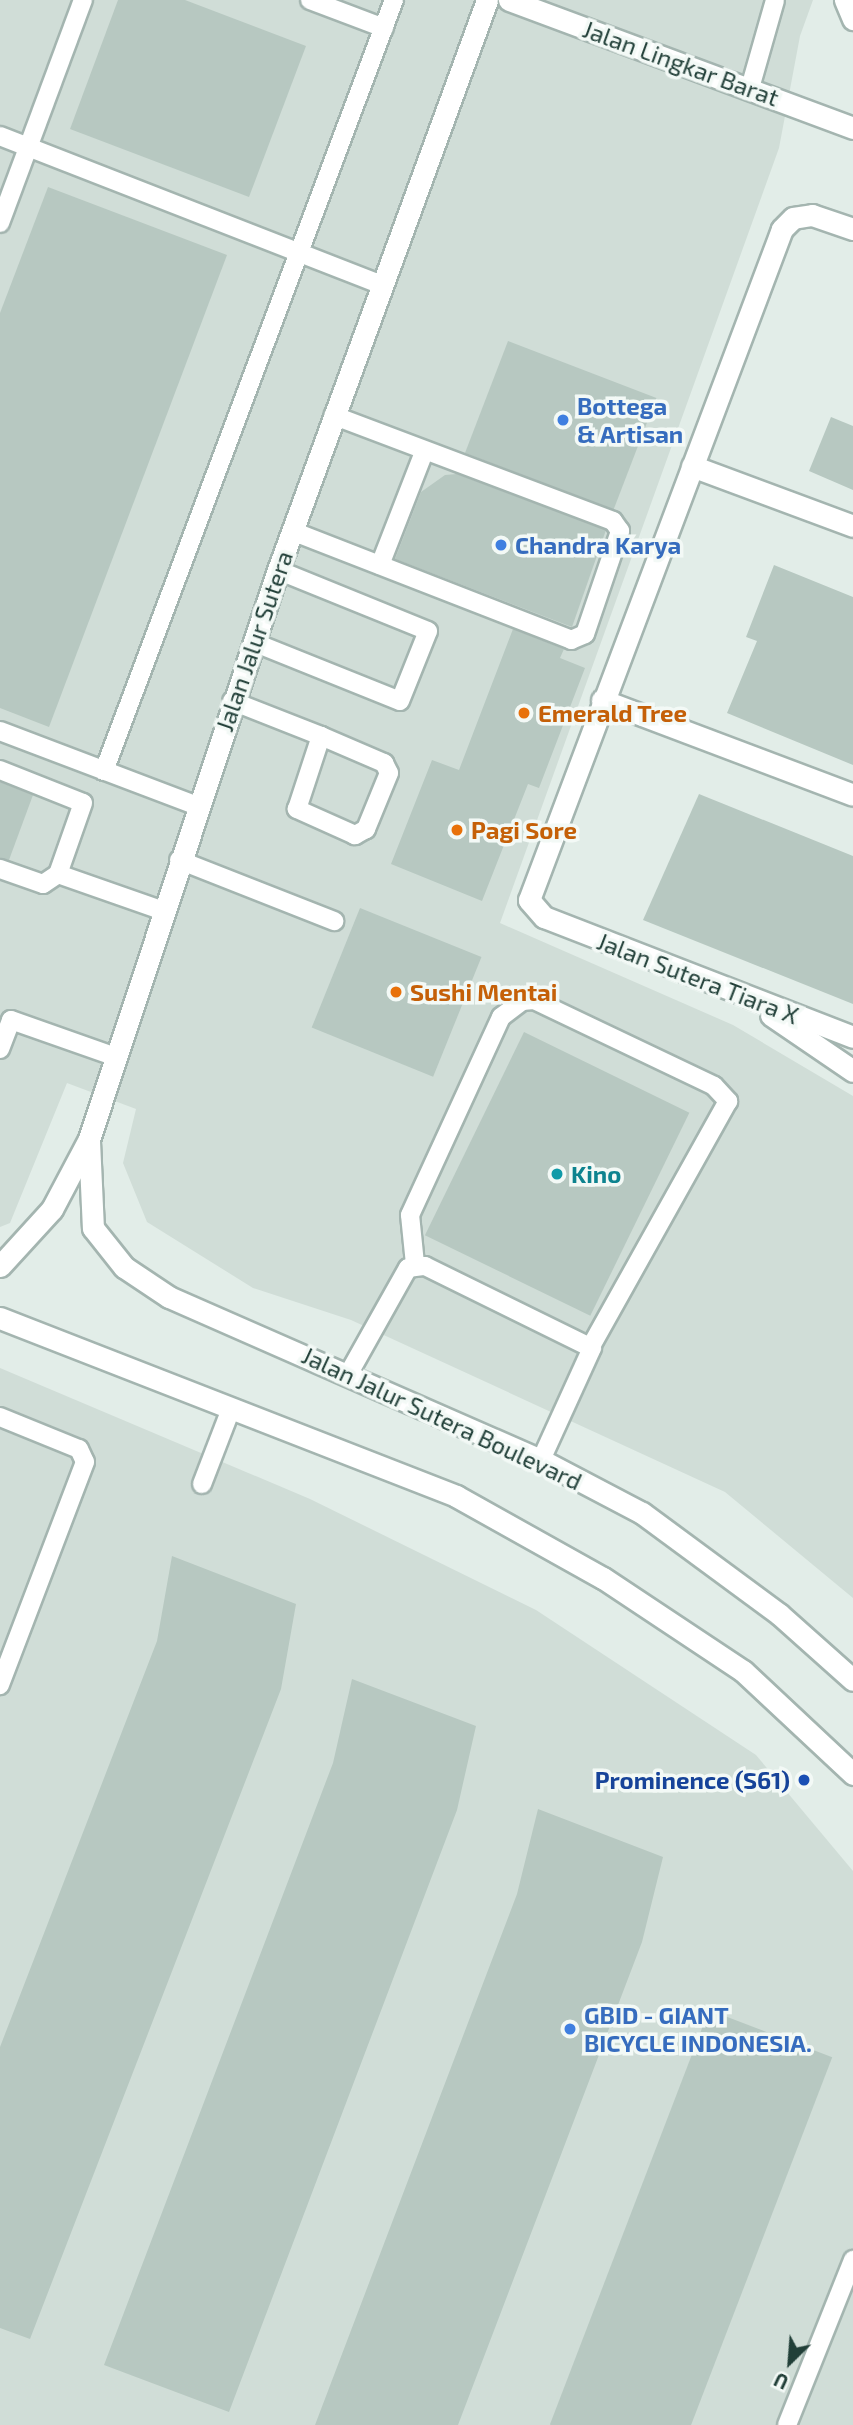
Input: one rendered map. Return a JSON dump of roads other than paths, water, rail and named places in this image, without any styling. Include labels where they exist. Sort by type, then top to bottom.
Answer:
[{"type":"main road","name":"Jalan Jalur Sutera","points":[[0,1266],[52,1209],[89,1139],[113,1056],[232,701],[333,415],[487,0]]},
{"type":"main road","name":"Jalan Lingkar Barat","points":[[509,0],[853,128]]},
{"type":"main road","points":[[853,229],[812,215],[793,218],[782,229],[602,699],[853,794]]},
{"type":"main road","points":[[692,466],[853,526]]},
{"type":"main road","name":"Jalan Sutera Tiara X","points":[[602,699],[531,885],[529,900],[544,917],[853,1037]]},
{"type":"main road","points":[[742,996],[853,1071]]},
{"type":"main road","name":"Jalan Jalur Sutera Boulevard","points":[[89,1139],[93,1228],[124,1267],[169,1297],[349,1373],[541,1460],[642,1513],[779,1614],[853,1680]]},
{"type":"main road","points":[[2,1325],[456,1496],[603,1578],[743,1671],[853,1774]]},
{"type":"lane","points":[[0,223],[83,0]]},
{"type":"lane","points":[[310,0],[384,28]]},
{"type":"lane","points":[[104,772],[302,253],[394,0]]},
{"type":"lane","points":[[750,88],[775,0]]},
{"type":"lane","points":[[0,136],[383,285]]},
{"type":"lane","points":[[292,531],[571,639],[585,634],[620,531],[617,524],[333,415]]},
{"type":"lane","points":[[380,565],[424,452]]},
{"type":"lane","points":[[253,642],[400,701],[428,631],[278,570]]},
{"type":"lane","points":[[232,701],[321,736],[384,763],[389,773],[366,829],[355,835],[297,809],[321,736]]},
{"type":"lane","points":[[0,731],[197,806]]},
{"type":"lane","points":[[0,770],[83,803],[58,874],[43,884],[0,869]]},
{"type":"lane","points":[[179,860],[334,921]]},
{"type":"lane","points":[[58,874],[161,910]]},
{"type":"lane","points":[[349,1373],[415,1264],[410,1214],[501,1017],[522,1001],[534,1000],[714,1086],[729,1101],[591,1346],[541,1460]]},
{"type":"lane","points":[[0,1049],[11,1020],[113,1056]]},
{"type":"lane","points":[[415,1264],[591,1346]]},
{"type":"lane","points":[[202,1484],[230,1409]]},
{"type":"lane","points":[[0,1417],[79,1449],[85,1462],[0,1685]]},
{"type":"lane","points":[[787,2425],[853,2260]]},
{"type":"place","name":"Bottega & Artisan","points":[[563,420]]},
{"type":"place","name":"Chandra Karya","points":[[501,545]]},
{"type":"place","name":"Emerald Tree","points":[[524,713]]},
{"type":"place","name":"Pagi Sore","points":[[457,830]]},
{"type":"place","name":"Sushi Mentai","points":[[396,992]]},
{"type":"place","name":"Kino","points":[[557,1174]]},
{"type":"place","name":"Prominence (S61)","points":[[804,1780]]},
{"type":"place","name":"GBID - GIANT BICYCLE INDONESIA.","points":[[570,2029]]}]
